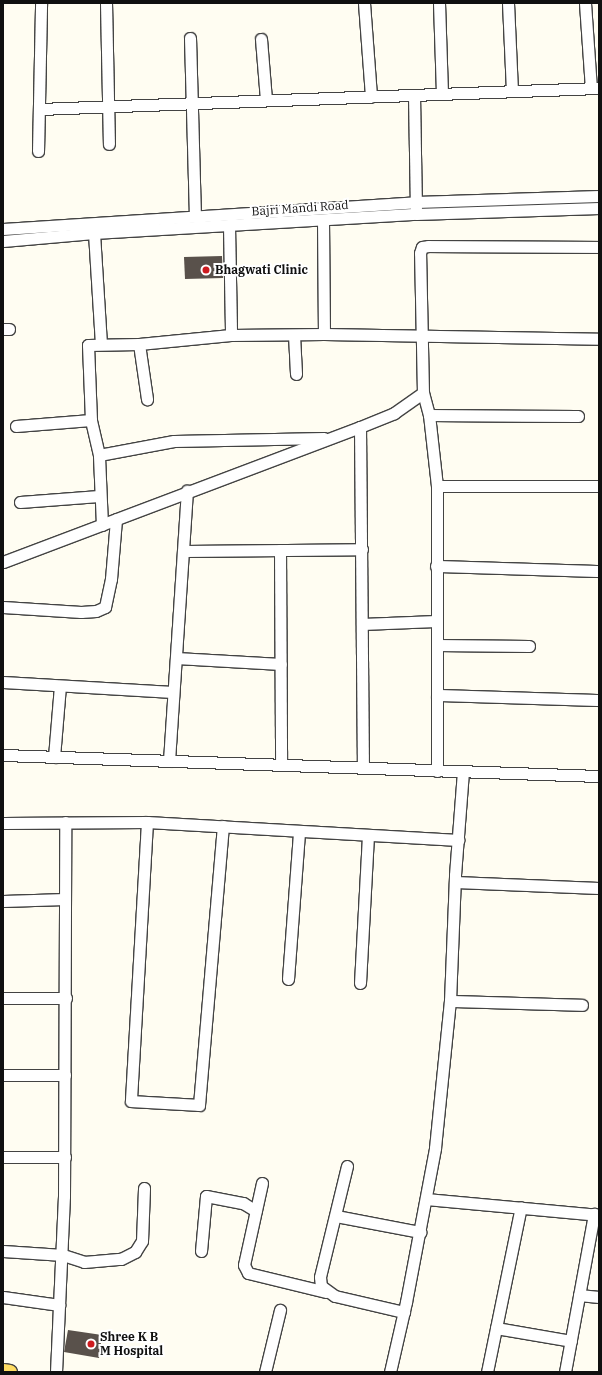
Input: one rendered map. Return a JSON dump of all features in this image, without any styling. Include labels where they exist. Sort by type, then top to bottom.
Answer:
[{"type":"main road","points":[[3,1371],[10,1372]]},
{"type":"street","points":[[38,151],[41,3]]},
{"type":"street","points":[[106,3],[109,144]]},
{"type":"street","points":[[364,3],[370,97]]},
{"type":"street","points":[[439,3],[442,94]]},
{"type":"street","points":[[508,3],[512,91]]},
{"type":"street","points":[[39,109],[595,88],[585,3]]},
{"type":"street","points":[[190,38],[194,103],[195,216]]},
{"type":"street","points":[[261,39],[266,100]]},
{"type":"street","points":[[414,95],[416,214]]},
{"type":"street","points":[[3,229],[416,202],[599,196]]},
{"type":"street","name":"Bajri Mandi Road","points":[[3,241],[94,233],[416,214],[599,208]]},
{"type":"street","points":[[323,220],[324,334]]},
{"type":"street","points":[[230,226],[231,336]]},
{"type":"street","points":[[94,233],[101,344]]},
{"type":"street","points":[[437,771],[437,486],[429,415],[422,393],[422,248],[599,247]]},
{"type":"street","points":[[102,525],[99,496],[99,455],[91,420],[86,354],[88,345],[139,344],[231,336],[324,334],[421,337],[599,339]]},
{"type":"street","points":[[294,335],[296,374]]},
{"type":"street","points":[[139,344],[147,399]]},
{"type":"street","points":[[3,562],[187,491],[360,427],[394,413],[422,393]]},
{"type":"street","points":[[429,415],[578,416]]},
{"type":"street","points":[[16,426],[91,420]]},
{"type":"street","points":[[360,427],[363,768]]},
{"type":"street","points":[[99,455],[174,441],[331,438]]},
{"type":"street","points":[[437,486],[599,486]]},
{"type":"street","points":[[169,761],[173,692],[185,551],[187,491]]},
{"type":"street","points":[[20,502],[99,496]]},
{"type":"street","points":[[3,607],[81,612],[96,611],[105,607],[111,579],[116,519]]},
{"type":"street","points":[[185,551],[362,549]]},
{"type":"street","points":[[280,550],[282,765]]},
{"type":"street","points":[[436,566],[599,571]]},
{"type":"street","points":[[362,624],[436,621]]},
{"type":"street","points":[[436,645],[529,646]]},
{"type":"street","points":[[176,658],[281,664]]},
{"type":"street","points":[[3,682],[173,692]]},
{"type":"street","points":[[54,757],[60,686]]},
{"type":"street","points":[[437,695],[599,700]]},
{"type":"street","points":[[3,755],[599,776]]},
{"type":"street","points":[[390,1372],[404,1312],[435,1148],[450,1001],[455,882],[463,772]]},
{"type":"street","points":[[56,1372],[63,1255],[65,1157],[65,822]]},
{"type":"street","points":[[3,823],[147,822],[458,840]]},
{"type":"street","points":[[147,822],[131,1101],[199,1105],[223,826]]},
{"type":"street","points":[[288,979],[299,831]]},
{"type":"street","points":[[360,983],[368,835]]},
{"type":"street","points":[[455,882],[599,888]]},
{"type":"street","points":[[3,901],[65,899]]},
{"type":"street","points":[[3,998],[66,998]]},
{"type":"street","points":[[450,1001],[582,1004]]},
{"type":"street","points":[[3,1074],[65,1075]]},
{"type":"street","points":[[3,1157],[65,1157]]},
{"type":"street","points":[[326,1292],[321,1286],[320,1277],[347,1166]]},
{"type":"street","points":[[262,1183],[244,1265],[248,1273],[404,1312]]},
{"type":"street","points":[[3,1251],[63,1255],[84,1262],[104,1262],[135,1252],[143,1235],[144,1188]]},
{"type":"street","points":[[201,1251],[206,1196],[243,1203],[256,1211]]},
{"type":"street","points":[[426,1199],[596,1214],[565,1372]]},
{"type":"street","points":[[487,1372],[521,1207]]},
{"type":"street","points":[[336,1216],[420,1232]]},
{"type":"street","points":[[579,1295],[599,1297]]},
{"type":"street","points":[[3,1297],[59,1305]]},
{"type":"street","points":[[265,1372],[280,1310]]},
{"type":"street","points":[[496,1328],[571,1341]]},
{"type":"building","points":[[222,256],[223,278],[185,279],[184,257]]},
{"type":"building","points":[[68,1330],[102,1335],[99,1358],[64,1352]]},
{"type":"place","name":"Bhagwati Clinic","points":[[206,270]]},
{"type":"place","name":"Shree K B M Hospital","points":[[91,1344]]}]
